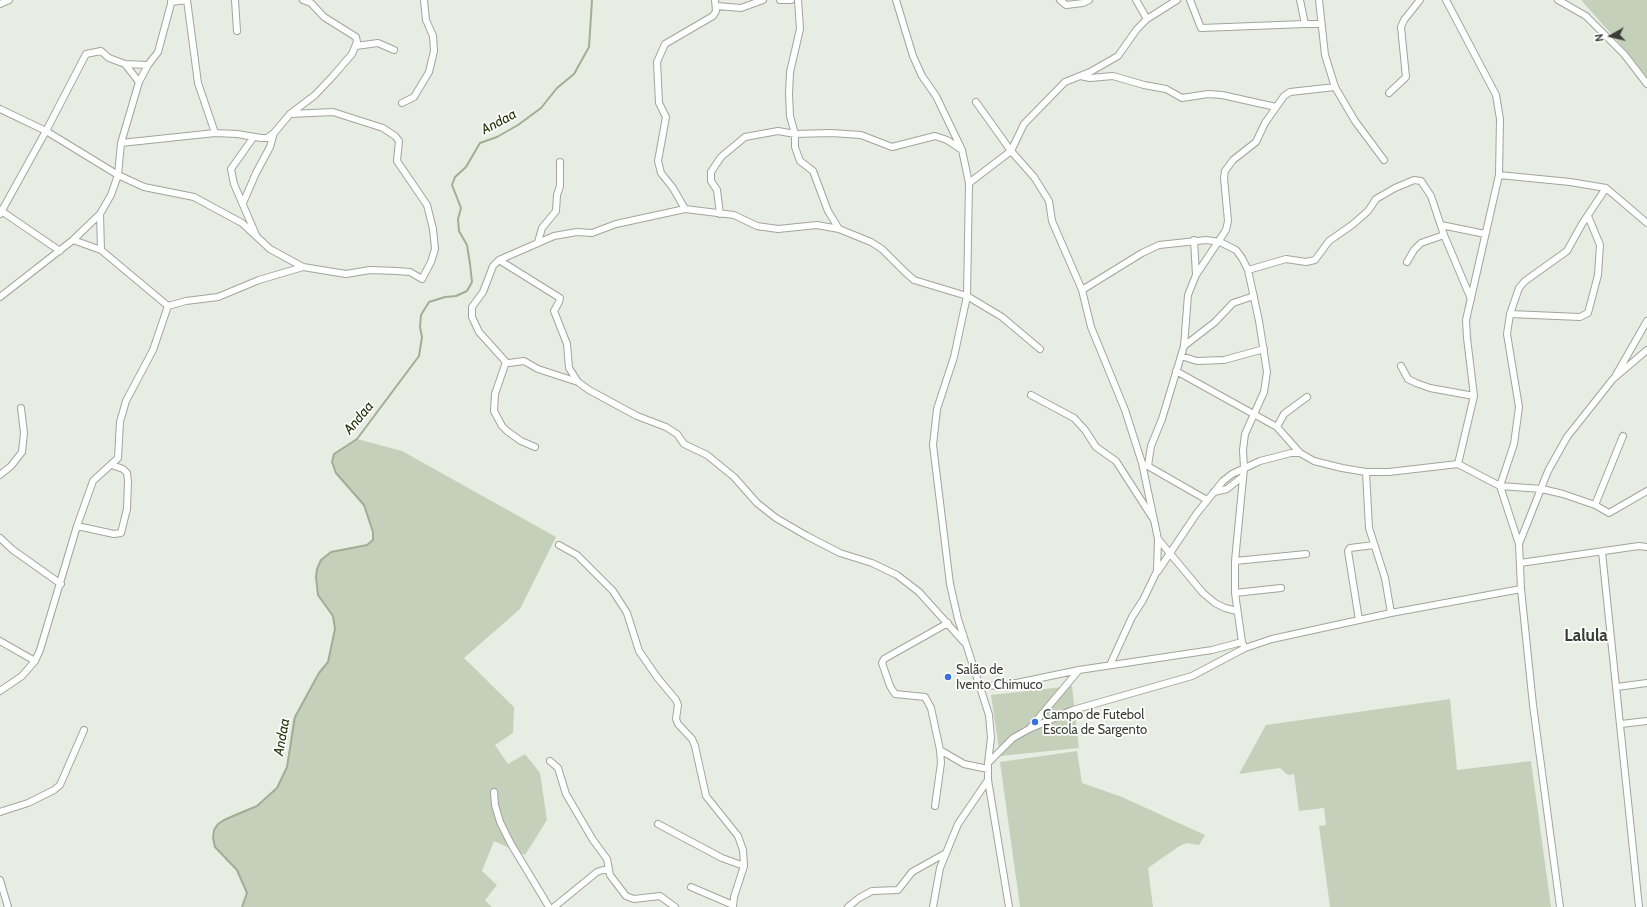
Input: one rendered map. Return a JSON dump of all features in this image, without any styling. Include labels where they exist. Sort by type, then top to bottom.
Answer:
[{"type":"street","points":[[0,4],[9,0]]},
{"type":"street","points":[[0,297],[60,251],[100,214],[111,194],[118,175],[121,143],[139,82],[148,65],[158,52],[172,1],[187,0],[198,83],[215,133]]},
{"type":"street","points":[[235,0],[237,31]]},
{"type":"street","points":[[121,143],[215,133],[237,134],[253,138],[267,138],[274,133],[290,114],[315,95],[352,54],[356,46],[356,37],[324,17],[311,3],[304,0]]},
{"type":"street","points":[[402,103],[414,97],[429,72],[434,51],[433,36],[426,20],[424,0]]},
{"type":"street","points":[[685,209],[674,188],[661,173],[658,162],[666,117],[659,103],[657,62],[665,44],[713,16],[716,3],[741,8],[763,0]]},
{"type":"street","points":[[780,0],[791,0]]},
{"type":"street","points":[[798,0],[800,29],[790,72],[789,94],[790,116],[795,134],[795,147],[800,162],[813,171],[828,211],[839,229]]},
{"type":"street","points":[[895,0],[913,56],[922,76],[936,96],[962,150],[969,183],[967,296],[954,357],[937,409],[934,445],[950,584],[966,644],[981,686],[989,715],[991,738],[988,780],[1009,907]]},
{"type":"street","points":[[1060,0],[1066,5],[1083,3],[1089,0]]},
{"type":"street","points":[[1136,0],[1147,19]]},
{"type":"street","points":[[969,183],[1011,151],[1024,124],[1064,82],[1080,76],[1118,56],[1137,29],[1147,19],[1177,0]]},
{"type":"street","points":[[1190,0],[1201,28],[1320,24]]},
{"type":"street","points":[[1300,0],[1305,24]]},
{"type":"street","points":[[1319,0],[1320,24],[1326,62],[1335,87],[1355,121],[1384,160]]},
{"type":"street","points":[[1389,94],[1406,77],[1401,27],[1404,20],[1420,0]]},
{"type":"street","points":[[1446,0],[1496,95],[1500,119],[1499,174],[1466,320],[1474,396],[1458,464]]},
{"type":"street","points":[[1558,0],[1586,16],[1624,54],[1647,84]]},
{"type":"street","points":[[356,46],[378,43],[394,50]]},
{"type":"street","points":[[60,251],[0,212],[46,131],[86,54],[100,51],[109,58],[125,64],[148,65]]},
{"type":"street","points":[[125,64],[139,82]]},
{"type":"street","points":[[1080,76],[1090,78],[1113,76],[1144,85],[1166,89],[1182,98],[1208,94],[1222,95],[1276,107]]},
{"type":"street","points":[[1145,464],[1162,419],[1184,346],[1186,306],[1196,275],[1220,242],[1226,230],[1228,221],[1224,178],[1225,171],[1233,160],[1256,142],[1284,96],[1290,92],[1335,87]]},
{"type":"street","points":[[976,102],[1011,151],[1034,177],[1049,201],[1052,221],[1082,290],[1091,327],[1145,464],[1158,539],[1157,571]]},
{"type":"street","points":[[0,109],[46,131],[118,175],[144,187],[194,197],[242,223],[270,249],[303,266],[346,274],[370,270],[410,272],[422,279],[431,262],[435,248],[434,242],[427,205],[397,161],[400,148],[399,141],[395,136],[383,128],[332,112],[290,114]]},
{"type":"street","points":[[720,214],[717,190],[711,181],[711,175],[721,157],[745,137],[778,131],[795,134],[831,133],[861,135],[892,147],[936,136],[947,140],[962,150]]},
{"type":"street","points":[[243,203],[256,173],[270,147],[274,133]]},
{"type":"street","points":[[253,138],[231,169],[234,184],[256,236]]},
{"type":"street","points":[[538,242],[542,228],[556,211],[557,195],[560,186],[560,162]]},
{"type":"street","points":[[1499,174],[1570,182],[1606,188],[1647,222]]},
{"type":"street","points":[[1248,270],[1286,259],[1306,262],[1315,260],[1329,241],[1352,225],[1368,211],[1376,199],[1395,188],[1414,180],[1421,181],[1431,196],[1444,235],[1471,299]]},
{"type":"street","points":[[1560,907],[1532,705],[1521,589],[1519,544],[1500,486],[1514,444],[1519,407],[1507,334],[1510,314],[1519,288],[1525,281],[1567,251],[1606,188]]},
{"type":"street","points":[[966,644],[919,592],[897,575],[872,563],[840,553],[800,533],[776,518],[758,503],[734,478],[707,455],[684,444],[677,434],[666,427],[638,416],[578,382],[538,370],[524,361],[509,364],[506,362],[479,332],[472,317],[474,303],[484,292],[493,266],[499,260],[538,242],[565,234],[592,233],[616,224],[685,209],[734,216],[757,226],[778,229],[817,225],[839,229],[871,242],[882,249],[904,272],[914,280],[967,296],[1002,317],[1040,349]]},
{"type":"street","points":[[100,214],[101,250]]},
{"type":"street","points":[[1510,314],[1580,317],[1588,313],[1598,275],[1600,245],[1588,216]]},
{"type":"street","points":[[1441,225],[1485,234]]},
{"type":"street","points":[[1407,262],[1414,250],[1422,243],[1444,235]]},
{"type":"street","points":[[73,240],[101,250],[168,306]]},
{"type":"street","points":[[1082,290],[1142,253],[1159,245],[1194,240],[1220,242],[1236,250],[1248,270],[1264,348],[1267,372],[1264,392],[1245,434],[1243,450],[1244,468],[1235,561],[1235,593],[1242,642],[1245,648]]},
{"type":"street","points":[[1194,240],[1196,275]]},
{"type":"street","points":[[499,260],[560,298],[560,302],[554,311],[566,344],[569,368],[578,382]]},
{"type":"street","points":[[168,306],[186,301],[218,297],[259,280],[303,266]]},
{"type":"street","points":[[1184,346],[1215,322],[1233,304],[1254,296]]},
{"type":"street","points":[[0,691],[22,676],[35,661],[40,650],[77,526],[93,481],[112,465],[119,454],[120,422],[126,401],[153,350],[168,306]]},
{"type":"street","points":[[1519,544],[1548,471],[1566,436],[1613,379],[1647,321]]},
{"type":"street","points":[[1181,356],[1198,361],[1224,360],[1264,348]]},
{"type":"street","points":[[1613,379],[1647,350]]},
{"type":"street","points":[[506,362],[495,394],[494,410],[502,426],[507,431],[521,441],[535,447]]},
{"type":"street","points":[[1401,366],[1408,379],[1416,383],[1430,388],[1474,396]]},
{"type":"street","points":[[1176,371],[1277,427],[1300,453],[1314,461],[1366,472],[1389,472],[1458,464],[1500,486],[1542,489],[1595,505],[1611,512],[1647,491]]},
{"type":"street","points":[[1031,395],[1074,418],[1085,430],[1096,447],[1116,461],[1156,523]]},
{"type":"street","points":[[1277,427],[1284,414],[1307,397]]},
{"type":"street","points":[[0,475],[11,466],[22,452],[24,433],[21,408]]},
{"type":"street","points":[[1595,505],[1623,436]]},
{"type":"street","points":[[1110,665],[1132,617],[1143,600],[1157,571],[1214,492],[1232,474],[1244,468],[1274,457],[1291,453],[1300,453]]},
{"type":"street","points":[[1145,464],[1207,500]]},
{"type":"street","points":[[77,526],[114,534],[121,532],[127,509],[127,473],[123,469],[112,465]]},
{"type":"street","points":[[1366,472],[1369,528],[1384,578],[1391,613]]},
{"type":"street","points":[[1214,492],[1227,489],[1242,477]]},
{"type":"street","points":[[0,538],[13,550],[60,584]]},
{"type":"street","points":[[1158,539],[1204,593],[1215,603],[1225,608],[1237,611]]},
{"type":"street","points":[[559,545],[577,555],[597,574],[613,591],[627,613],[639,651],[657,677],[676,700],[678,706],[676,719],[678,724],[692,739],[695,746],[706,796],[738,836],[743,850],[744,866],[733,906],[691,887]]},
{"type":"street","points":[[1359,620],[1348,550],[1350,548],[1374,545]]},
{"type":"street","points":[[1520,563],[1639,546],[1647,547]]},
{"type":"street","points":[[1602,552],[1639,907]]},
{"type":"street","points":[[1235,561],[1306,554]]},
{"type":"street","points":[[1235,593],[1282,588]]},
{"type":"street","points":[[988,766],[1013,738],[1029,729],[1073,710],[1192,676],[1245,648],[1272,639],[1391,613],[1521,589]]},
{"type":"street","points":[[935,806],[941,763],[940,750],[931,708],[928,701],[919,695],[895,694],[890,686],[882,663],[884,659],[948,623]]},
{"type":"street","points":[[0,641],[35,661]]},
{"type":"street","points":[[981,686],[1007,685],[1079,670],[1212,650],[1242,642]]},
{"type":"street","points":[[1029,729],[1079,670]]},
{"type":"street","points":[[1617,687],[1647,683]]},
{"type":"street","points":[[1621,724],[1647,721]]},
{"type":"street","points":[[0,812],[28,803],[54,790],[60,785],[84,730]]},
{"type":"street","points":[[940,750],[964,764],[988,766]]},
{"type":"street","points":[[550,761],[558,768],[566,794],[593,840],[607,859],[610,875],[629,898],[634,900],[660,896],[675,907]]},
{"type":"street","points":[[933,907],[940,868],[958,824],[988,780]]},
{"type":"street","points":[[494,792],[495,805],[500,822],[511,844],[549,907]]},
{"type":"street","points":[[658,824],[722,858],[744,866]]},
{"type":"street","points":[[848,907],[859,898],[872,892],[898,890],[912,872],[946,853]]},
{"type":"street","points":[[554,907],[598,872],[608,870]]},
{"type":"street","points":[[0,880],[8,907]]},
{"type":"green space","points":[[1581,0],[1647,0],[1647,78],[1630,55]]},
{"type":"green space","points":[[357,439],[402,451],[556,537],[520,609],[464,658],[514,707],[513,733],[495,745],[508,764],[525,754],[540,773],[547,820],[525,855],[494,841],[482,871],[497,885],[485,900],[492,907],[242,907],[247,893],[237,870],[215,847],[213,838],[214,830],[218,824],[234,814],[257,806],[277,788],[287,767],[293,719],[319,673],[328,662],[335,629],[333,616],[318,595],[316,577],[317,569],[321,560],[331,552],[367,545],[373,540],[373,532],[364,505],[336,473],[332,462],[334,454]]},
{"type":"green space","name":"Campo de Futebol Escola de Sargento","points":[[1072,686],[1079,748],[1000,756],[991,695]]},
{"type":"green space","points":[[1450,699],[1457,770],[1531,761],[1551,907],[1330,907],[1319,826],[1326,825],[1324,808],[1299,811],[1294,774],[1288,775],[1280,768],[1239,774],[1266,725]]},
{"type":"green space","points":[[1077,751],[1082,783],[1122,797],[1205,835],[1199,845],[1186,843],[1148,868],[1153,907],[1020,907],[1000,762]]},
{"type":"waterway","name":"Andaa","points":[[242,907],[247,893],[237,870],[215,847],[213,838],[214,830],[218,824],[224,820],[257,806],[277,788],[287,767],[295,717],[319,673],[328,662],[335,629],[333,616],[318,595],[316,577],[317,569],[321,560],[331,552],[367,545],[373,540],[373,532],[364,505],[336,473],[332,462],[334,454],[357,439],[419,356],[422,337],[420,327],[421,315],[429,302],[445,297],[456,296],[467,291],[472,282],[467,245],[459,231],[458,219],[461,208],[452,185],[455,177],[466,167],[480,143],[497,137],[518,125],[541,108],[557,88],[574,74],[589,47],[592,0]]},
{"type":"place","name":"Salão de Ivento Chimuco","points":[[948,677]]},
{"type":"place","name":"Campo de Futebol Escola de Sargento","points":[[1035,722]]},
{"type":"district","name":"Lalula","points":[[1586,636]]}]
